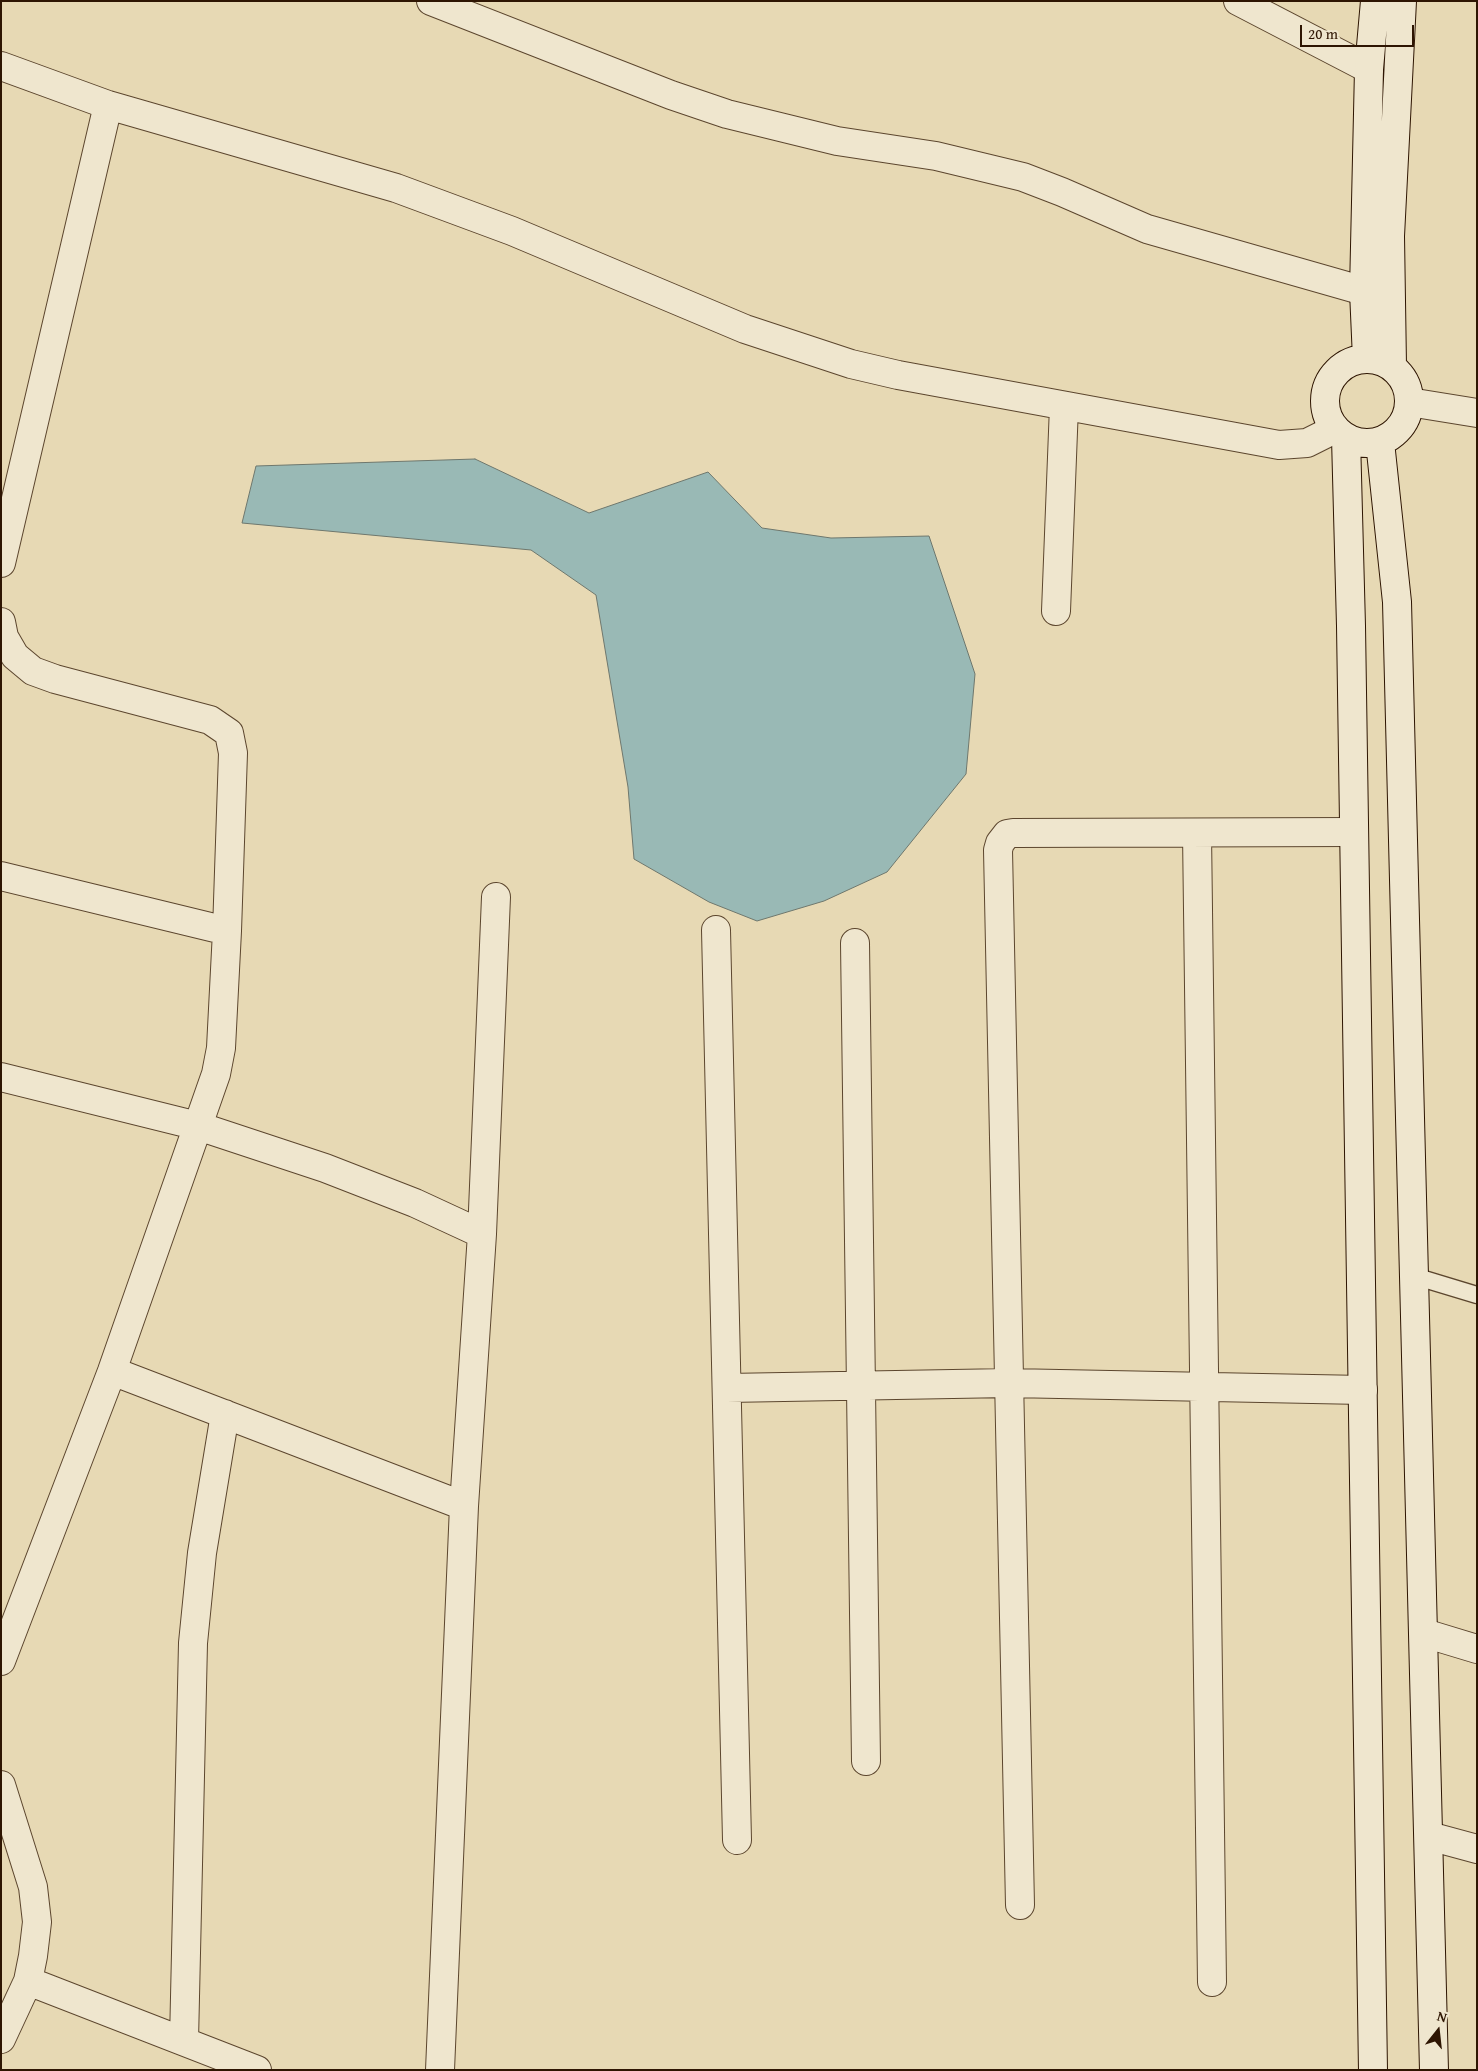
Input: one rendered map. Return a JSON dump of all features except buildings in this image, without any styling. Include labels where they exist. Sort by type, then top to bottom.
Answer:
[{"type":"street","points":[[432,1],[671,95],[727,114],[837,141],[936,156],[1023,177],[1147,229],[1364,291]]},
{"type":"street","points":[[1238,1],[1370,69]]},
{"type":"street","points":[[1375,1],[1370,69],[1364,291],[1379,362]]},
{"type":"street","points":[[1379,362],[1390,236],[1402,1]]},
{"type":"street","points":[[1,66],[108,105],[396,188],[512,230],[745,330],[851,364],[898,375],[1279,445],[1307,442],[1340,434],[1380,442],[1400,428],[1406,419],[1409,402],[1403,378],[1379,362],[1354,361],[1341,367],[1328,382],[1324,396],[1325,411],[1340,434],[1354,832],[1373,2070]]},
{"type":"street","points":[[1,563],[108,105]]},
{"type":"street","points":[[1409,402],[1477,413]]},
{"type":"street","points":[[1056,611],[1064,406]]},
{"type":"street","points":[[1380,442],[1397,602],[1434,2070]]},
{"type":"street","points":[[1,622],[4,637],[15,656],[33,671],[55,679],[210,720],[229,732],[233,753],[221,1048],[216,1074],[112,1371],[1,1661]]},
{"type":"street","points":[[1197,832],[1212,1982]]},
{"type":"street","points":[[1020,1905],[998,850],[1000,843],[1007,834],[1013,833],[1354,832]]},
{"type":"street","points":[[1,876],[227,931]]},
{"type":"street","points":[[440,2070],[464,1506],[482,1234],[496,897]]},
{"type":"street","points":[[716,930],[738,1840]]},
{"type":"street","points":[[855,943],[866,1760]]},
{"type":"street","points":[[1,1077],[198,1126],[325,1168],[414,1203],[482,1234]]},
{"type":"street","points":[[112,1371],[464,1506]]},
{"type":"street","points":[[726,1388],[1009,1384],[1363,1390]]},
{"type":"street","points":[[184,2042],[193,1643],[202,1553],[224,1414]]},
{"type":"street","points":[[1424,1633],[1477,1649]]},
{"type":"street","points":[[1,1785],[33,1887],[36,1922],[34,1956],[28,1981],[1,2039]]},
{"type":"street","points":[[1429,1836],[1477,1850]]},
{"type":"street","points":[[28,1981],[257,2070]]},
{"type":"lane","points":[[1414,1276],[1477,1295]]},
{"type":"water","points":[[475,459],[589,513],[708,472],[762,528],[831,538],[929,536],[975,674],[966,774],[887,872],[824,901],[757,921],[709,902],[634,859],[628,787],[596,595],[531,550],[242,523],[256,466]]}]
